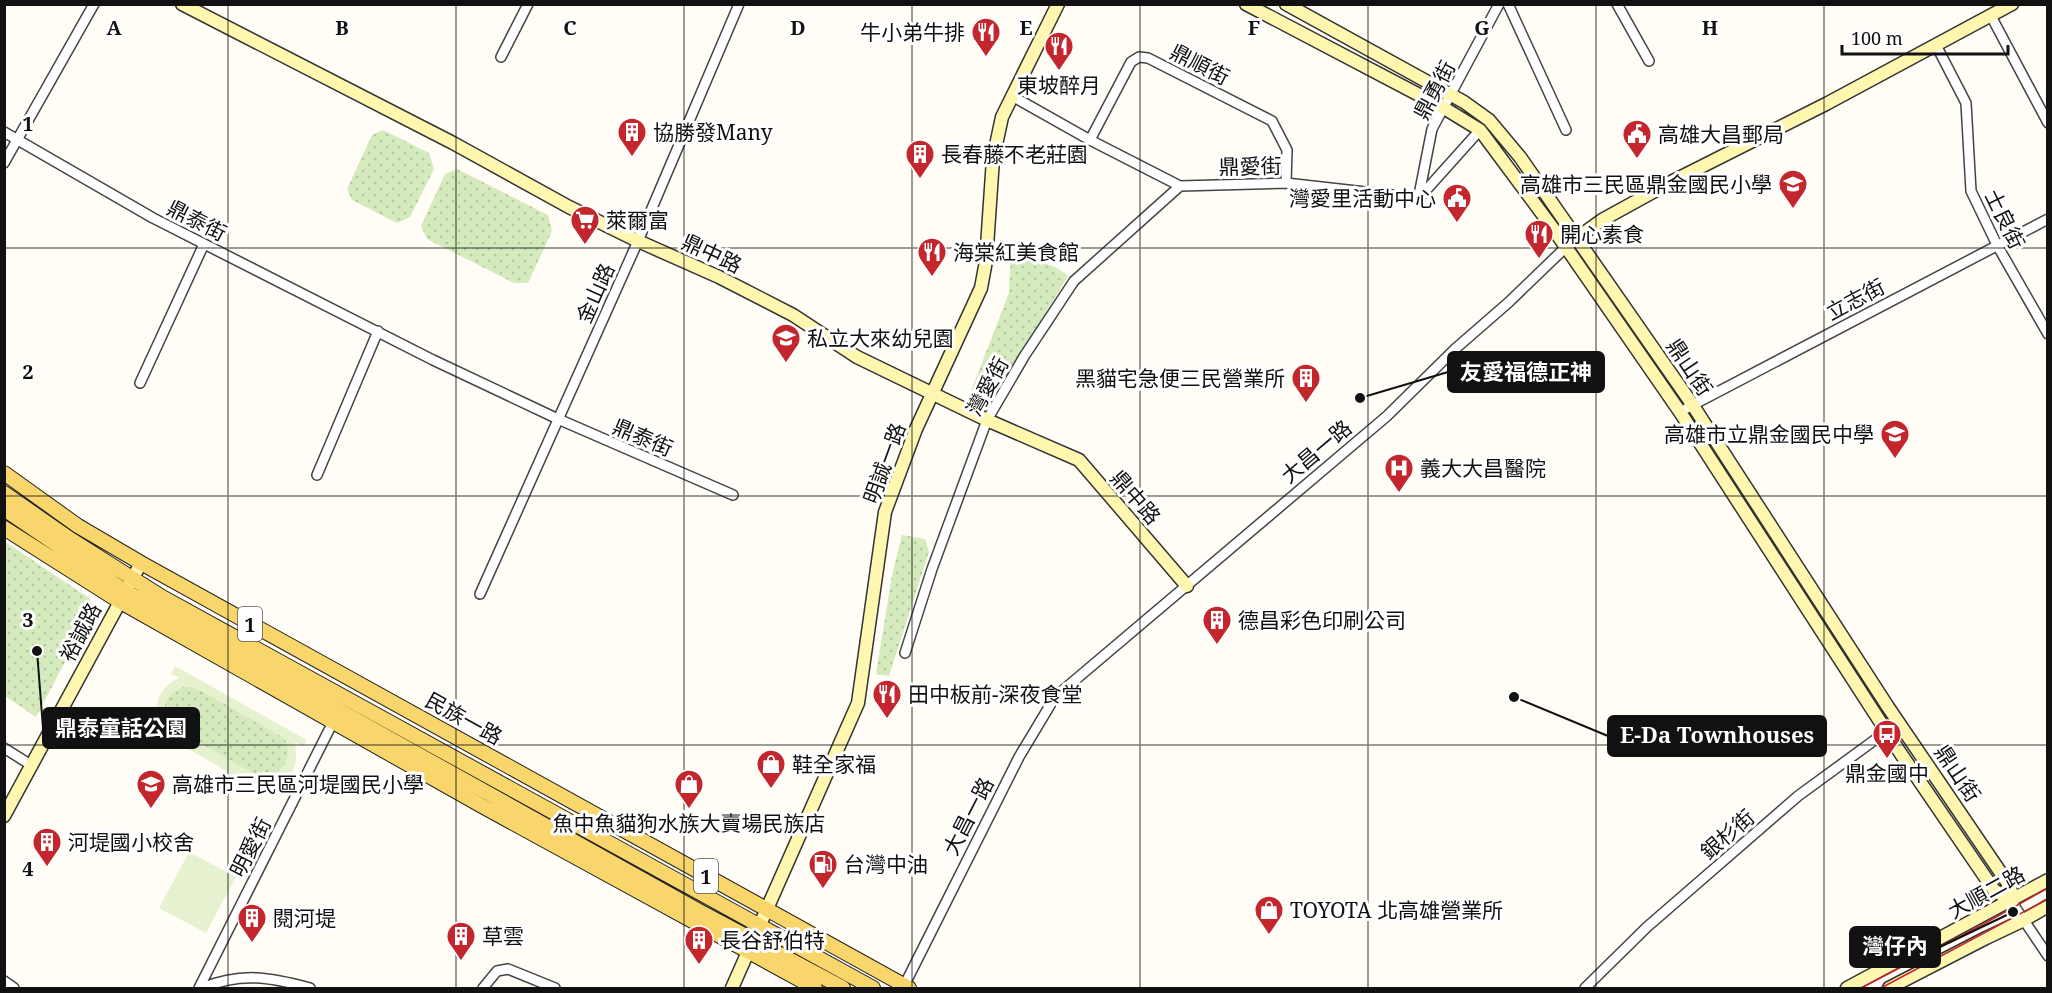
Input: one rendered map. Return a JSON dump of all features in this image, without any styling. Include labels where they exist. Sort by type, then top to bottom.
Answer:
[{"type":"main road","name":"民族一路","points":[[4,473],[78,525],[141,563],[767,909],[905,988]]},
{"type":"main road","name":"民族一路","points":[[4,493],[70,539],[125,590],[599,863]]},
{"type":"main road","name":"民族一路","points":[[4,509],[125,590],[333,722],[750,945],[843,988]]},
{"type":"main road","name":"民族一路","points":[[4,528],[612,846],[873,988]]},
{"type":"main road","points":[[612,846],[621,829]]},
{"type":"main road","name":"民族一路","points":[[750,945],[815,988]]},
{"type":"street","points":[[4,163],[94,4]]},
{"type":"street","name":"鼎中路","points":[[182,4],[444,138],[569,207],[719,277],[793,315],[857,357],[987,420],[1078,460],[1187,586]]},
{"type":"street","points":[[501,57],[528,4]]},
{"type":"street","points":[[726,4],[738,7]]},
{"type":"street","name":"明誠一路","points":[[732,988],[858,703],[885,512],[916,429],[981,288],[986,261],[993,159],[1002,117],[1058,4]]},
{"type":"street","name":"鼎山街","points":[[1246,4],[1444,108],[1480,130],[1522,184],[1680,412],[1887,731],[1994,890],[2011,901],[2048,956]]},
{"type":"street","points":[[1273,19],[1280,4]]},
{"type":"street","name":"鼎山街","points":[[1286,4],[1452,95],[1489,120],[1532,173],[1692,404],[1888,707],[2007,882],[2011,891],[2011,901]]},
{"type":"street","name":"鼎勇街","points":[[1419,198],[1432,129],[1499,4]]},
{"type":"street","points":[[1508,4],[1566,130]]},
{"type":"street","points":[[1617,4],[1649,61]]},
{"type":"street","name":"大昌一路","points":[[905,988],[1019,757],[1055,697],[1386,416],[1576,238],[1602,220],[1671,182],[1826,104],[2012,4]]},
{"type":"street","name":"金山路","points":[[480,594],[638,241],[738,7]]},
{"type":"street","points":[[1991,16],[2048,123]]},
{"type":"street","name":"士良街","points":[[1936,45],[1966,103],[1971,191],[1997,245],[2048,334]]},
{"type":"street","name":"鼎順街","points":[[1090,140],[1131,62],[1139,57],[1148,58],[1272,121],[1287,150],[1286,183]]},
{"type":"street","name":"鼎愛街","points":[[1012,96],[1090,140],[1180,186],[1286,183],[1419,198]]},
{"type":"street","points":[[1419,198],[1480,130]]},
{"type":"street","name":"鼎泰街","points":[[4,132],[204,244],[433,360],[558,420],[733,495]]},
{"type":"street","name":"灣愛街","points":[[905,653],[932,569],[987,420],[1074,281],[1180,186]]},
{"type":"street","name":"立志街","points":[[1680,412],[2048,219]]},
{"type":"street","points":[[140,383],[204,244]]},
{"type":"street","points":[[317,475],[378,331]]},
{"type":"street","name":"裕誠路","points":[[4,816],[141,563]]},
{"type":"street","name":"明愛街","points":[[200,988],[333,722]]},
{"type":"street","points":[[1887,731],[1907,734]]},
{"type":"street","name":"銀杉街","points":[[1586,988],[1647,927],[1798,796],[1887,731]]},
{"type":"street","points":[[4,748],[31,765]]},
{"type":"street","name":"大順二路","points":[[1847,988],[2048,880]]},
{"type":"street","name":"大順二路","points":[[1889,988],[2048,906]]},
{"type":"street","points":[[483,988],[498,971],[508,969],[555,988]]},
{"type":"street","points":[[200,988],[218,982],[251,977],[271,978],[310,988]]},
{"type":"street","points":[[4,981],[14,988]]},
{"type":"green space","points":[[383,130],[429,153],[434,169],[410,217],[397,223],[352,200],[347,189],[372,135]]},
{"type":"green space","points":[[457,169],[548,215],[552,231],[528,283],[514,283],[427,239],[421,226],[445,174]]},
{"type":"green space","points":[[1011,250],[1057,268],[1068,276],[989,405],[969,396],[1009,293]]},
{"type":"green space","points":[[902,535],[925,539],[929,552],[889,676],[876,674],[892,575]]},
{"type":"green space","points":[[4,541],[89,598],[94,607],[36,717],[5,696]]},
{"type":"green space","points":[[175,666],[307,740],[303,746],[295,742],[296,762],[289,775],[275,784],[264,786],[244,781],[169,737],[160,727],[156,713],[162,692],[179,678],[171,674]],"holes":[[[188,686],[202,691],[284,738],[288,754],[282,768],[270,775],[254,774],[170,726],[165,713],[165,706],[170,695]]]},
{"type":"green space","points":[[188,686],[202,691],[285,738],[288,754],[282,768],[270,775],[253,774],[170,726],[165,713],[167,700],[175,691]]},
{"type":"green space","points":[[189,852],[236,877],[206,933],[159,908]]},
{"type":"tram line","points":[[1861,988],[2048,888]]},
{"type":"tram line","points":[[1881,988],[2048,899]]},
{"type":"place","name":"牛小弟牛排","points":[[986,58]]},
{"type":"place","name":"東坡醉月","points":[[1059,72]]},
{"type":"place","name":"協勝發Many","points":[[632,158]]},
{"type":"place","name":"高雄大昌郵局","points":[[1637,160]]},
{"type":"place","name":"長春藤不老莊園","points":[[920,180]]},
{"type":"place","name":"高雄市三民區鼎金國民小學","points":[[1793,210]]},
{"type":"place","name":"灣愛里活動中心","points":[[1457,224]]},
{"type":"place","name":"萊爾富","points":[[585,246]]},
{"type":"place","name":"開心素食","points":[[1539,260]]},
{"type":"place","name":"海棠紅美食館","points":[[932,278]]},
{"type":"place","name":"私立大來幼兒園","points":[[786,364]]},
{"type":"place","name":"友愛福德正神","points":[[1360,398]]},
{"type":"place","name":"黑貓宅急便三民營業所","points":[[1306,404]]},
{"type":"place","name":"高雄市立鼎金國民中學","points":[[1895,460]]},
{"type":"place","name":"義大大昌醫院","points":[[1399,494]]},
{"type":"place","name":"德昌彩色印刷公司","points":[[1217,646]]},
{"type":"place","name":"鼎泰童話公園","points":[[37,651]]},
{"type":"place","name":"E-Da Townhouses","points":[[1514,697]]},
{"type":"place","name":"田中板前-深夜食堂","points":[[887,720]]},
{"type":"place","name":"鼎金國中","points":[[1887,760]]},
{"type":"place","name":"鞋全家福","points":[[771,790]]},
{"type":"place","name":"高雄市三民區河堤國民小學","points":[[151,810]]},
{"type":"place","name":"魚中魚貓狗水族大賣場民族店","points":[[689,810]]},
{"type":"place","name":"河堤國小校舍","points":[[47,868]]},
{"type":"place","name":"台灣中油","points":[[823,890]]},
{"type":"place","name":"灣仔內","points":[[2013,912]]},
{"type":"place","name":"TOYOTA 北高雄營業所","points":[[1269,936]]},
{"type":"place","name":"閱河堤","points":[[252,944]]},
{"type":"place","name":"草雲","points":[[461,962]]},
{"type":"place","name":"長谷舒伯特","points":[[699,966]]}]
